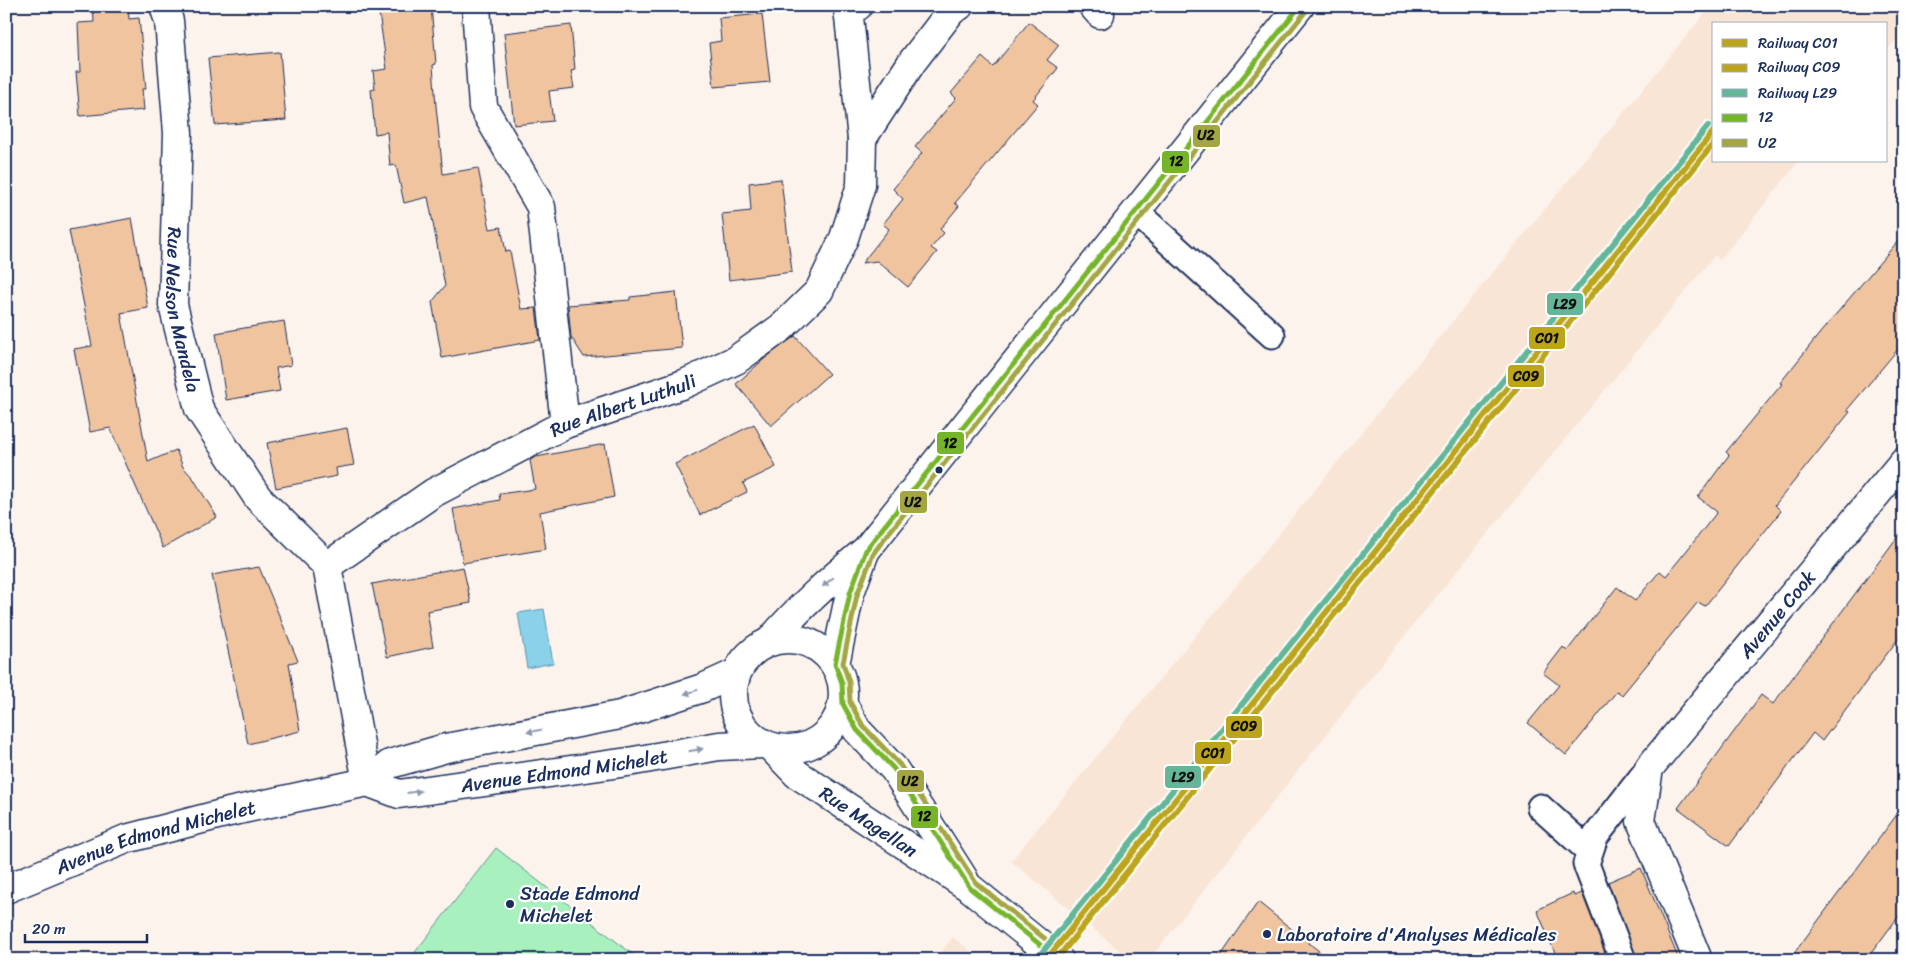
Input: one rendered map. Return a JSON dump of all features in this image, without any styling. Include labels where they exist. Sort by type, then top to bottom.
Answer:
[{"type":"street","name":"Rue Nelson Mandela","points":[[164,6],[169,20],[178,133],[173,305],[199,409],[258,498],[327,566]]},
{"type":"street","points":[[476,6],[483,107],[541,207],[565,424]]},
{"type":"street","name":"Rue Albert Luthuli","points":[[327,566],[433,493],[565,424],[684,384],[736,360],[782,327],[819,291],[844,238],[862,185],[862,139],[848,8],[858,6]]},
{"type":"street","points":[[862,139],[912,62],[952,10],[959,6]]},
{"type":"street","points":[[770,641],[790,617],[817,591],[866,550],[1300,6]]},
{"type":"street","name":"Avenue Cook","points":[[1698,960],[1640,820],[1649,768],[1904,461]]},
{"type":"street","points":[[835,664],[850,593],[866,550]]},
{"type":"street","points":[[327,566],[367,782]]},
{"type":"street","points":[[789,638],[807,642],[823,651],[835,664],[842,683],[843,704],[837,721],[825,736],[809,746],[791,750],[768,746],[749,734],[739,721],[733,706],[732,689],[736,673],[744,660],[756,648],[770,641],[789,638]]},
{"type":"street","name":"Avenue Edmond Michelet","points":[[6,889],[126,839],[229,812],[367,782],[390,764],[446,748],[620,716],[703,688],[736,673]]},
{"type":"street","name":"Rue Magellan","points":[[843,704],[857,730],[894,769],[970,888]]},
{"type":"street","name":"Avenue Edmond Michelet","points":[[367,782],[399,794],[628,762],[719,746],[768,746]]},
{"type":"street","name":"Rue Magellan","points":[[768,746],[797,774],[970,888],[1059,960]]},
{"type":"lane","points":[[1136,212],[1272,335]]},
{"type":"lane","name":"Avenue Cook","points":[[1623,960],[1586,864],[1595,837],[1649,768]]},
{"type":"lane","points":[[1540,806],[1590,852]]},
{"type":"shaded area","points":[[1711,6],[1904,6],[1904,31],[1888,49],[1888,22],[1712,22],[1712,162],[1798,162],[1720,260],[1715,255],[1388,656],[1149,960],[1131,960],[1011,861]]},
{"type":"shaded area","points":[[953,937],[982,960],[935,960]]},
{"type":"green space","name":"Stade Edmond Michelet","points":[[496,848],[640,960],[409,960]]},
{"type":"water","points":[[544,609],[553,663],[527,668],[518,613]]},
{"type":"building","points":[[93,6],[128,6],[129,19],[139,18],[146,89],[142,89],[144,110],[80,116],[76,72],[80,72],[78,23],[94,22]]},
{"type":"building","points":[[378,6],[431,6],[436,64],[433,65],[443,174],[478,168],[490,229],[501,227],[506,252],[510,251],[521,309],[536,308],[540,340],[442,358],[432,302],[445,286],[428,197],[404,203],[396,165],[390,166],[387,132],[375,134],[371,90],[375,89],[373,71],[387,69]]},
{"type":"building","points":[[762,14],[770,82],[714,87],[709,43],[721,41],[719,18]]},
{"type":"building","points":[[1029,22],[1059,45],[1047,60],[1058,68],[1033,100],[1038,104],[955,203],[959,206],[940,229],[944,233],[931,248],[937,252],[908,287],[877,261],[862,263],[889,229],[883,224],[903,199],[893,189],[922,153],[915,147],[956,98],[951,93],[982,57],[993,67]]},
{"type":"building","points":[[571,25],[575,70],[571,71],[574,88],[549,91],[553,121],[514,125],[504,33]]},
{"type":"building","points":[[280,52],[286,120],[215,125],[208,58]]},
{"type":"building","points":[[781,179],[792,272],[729,280],[722,214],[751,211],[749,183]]},
{"type":"building","points":[[132,218],[148,308],[121,313],[148,462],[176,450],[183,467],[193,478],[217,517],[163,548],[110,428],[90,432],[74,349],[92,346],[69,230]]},
{"type":"building","points":[[1904,234],[1904,342],[1847,410],[1850,412],[1775,505],[1781,511],[1705,606],[1698,602],[1622,695],[1617,691],[1566,755],[1528,723],[1559,685],[1543,673],[1563,647],[1567,651],[1617,587],[1635,601],[1660,571],[1666,576],[1717,512],[1698,497],[1729,455],[1726,452],[1782,384],[1780,383],[1820,333]]},
{"type":"building","points":[[676,292],[682,348],[584,357],[571,337],[568,305],[630,300],[630,297]]},
{"type":"building","points":[[284,321],[291,365],[276,368],[280,391],[226,400],[216,333]]},
{"type":"building","points":[[795,336],[829,374],[771,426],[736,384],[764,359]]},
{"type":"building","points":[[754,424],[776,467],[743,483],[747,492],[700,515],[675,464]]},
{"type":"building","points":[[347,428],[354,465],[336,468],[337,476],[276,488],[267,443]]},
{"type":"building","points":[[605,444],[614,497],[540,512],[546,549],[463,563],[453,509],[500,500],[499,494],[535,489],[530,460],[536,457]]},
{"type":"building","points":[[1904,528],[1904,631],[1822,741],[1813,733],[1729,846],[1678,808],[1761,695],[1773,704]]},
{"type":"building","points":[[259,567],[298,661],[289,663],[300,731],[248,744],[212,575]]},
{"type":"building","points":[[463,567],[471,603],[427,611],[433,647],[387,657],[372,584]]},
{"type":"building","points":[[1904,805],[1904,909],[1866,960],[1789,960]]},
{"type":"building","points":[[1641,868],[1679,960],[1637,960],[1608,882]]},
{"type":"building","points":[[1573,893],[1574,896],[1582,893],[1608,960],[1558,960],[1537,910]]},
{"type":"building","name":"Laboratoire d'Analyses Médicales","points":[[1258,902],[1330,960],[1218,960]]},
{"type":"rail line","name":"L29","points":[[1040,955],[1708,126]]},
{"type":"rail line","name":"C01","points":[[1046,960],[1712,133]]},
{"type":"rail line","name":"C09","points":[[1056,960],[1712,145]]},
{"type":"transit line","name":"12","points":[[1059,960],[970,888],[894,769],[857,730],[843,704],[842,683],[835,664],[850,593],[866,550],[878,534],[1300,6]]},
{"type":"transit line","name":"U2","points":[[1064,954],[976,883],[900,765],[863,726],[850,702],[849,682],[843,663],[857,595],[873,554],[884,539],[1306,11]]},
{"type":"place","name":"Stade Edmond Michelet","points":[[510,904]]},
{"type":"place","name":"Laboratoire d'Analyses Médicales","points":[[1267,934]]}]
